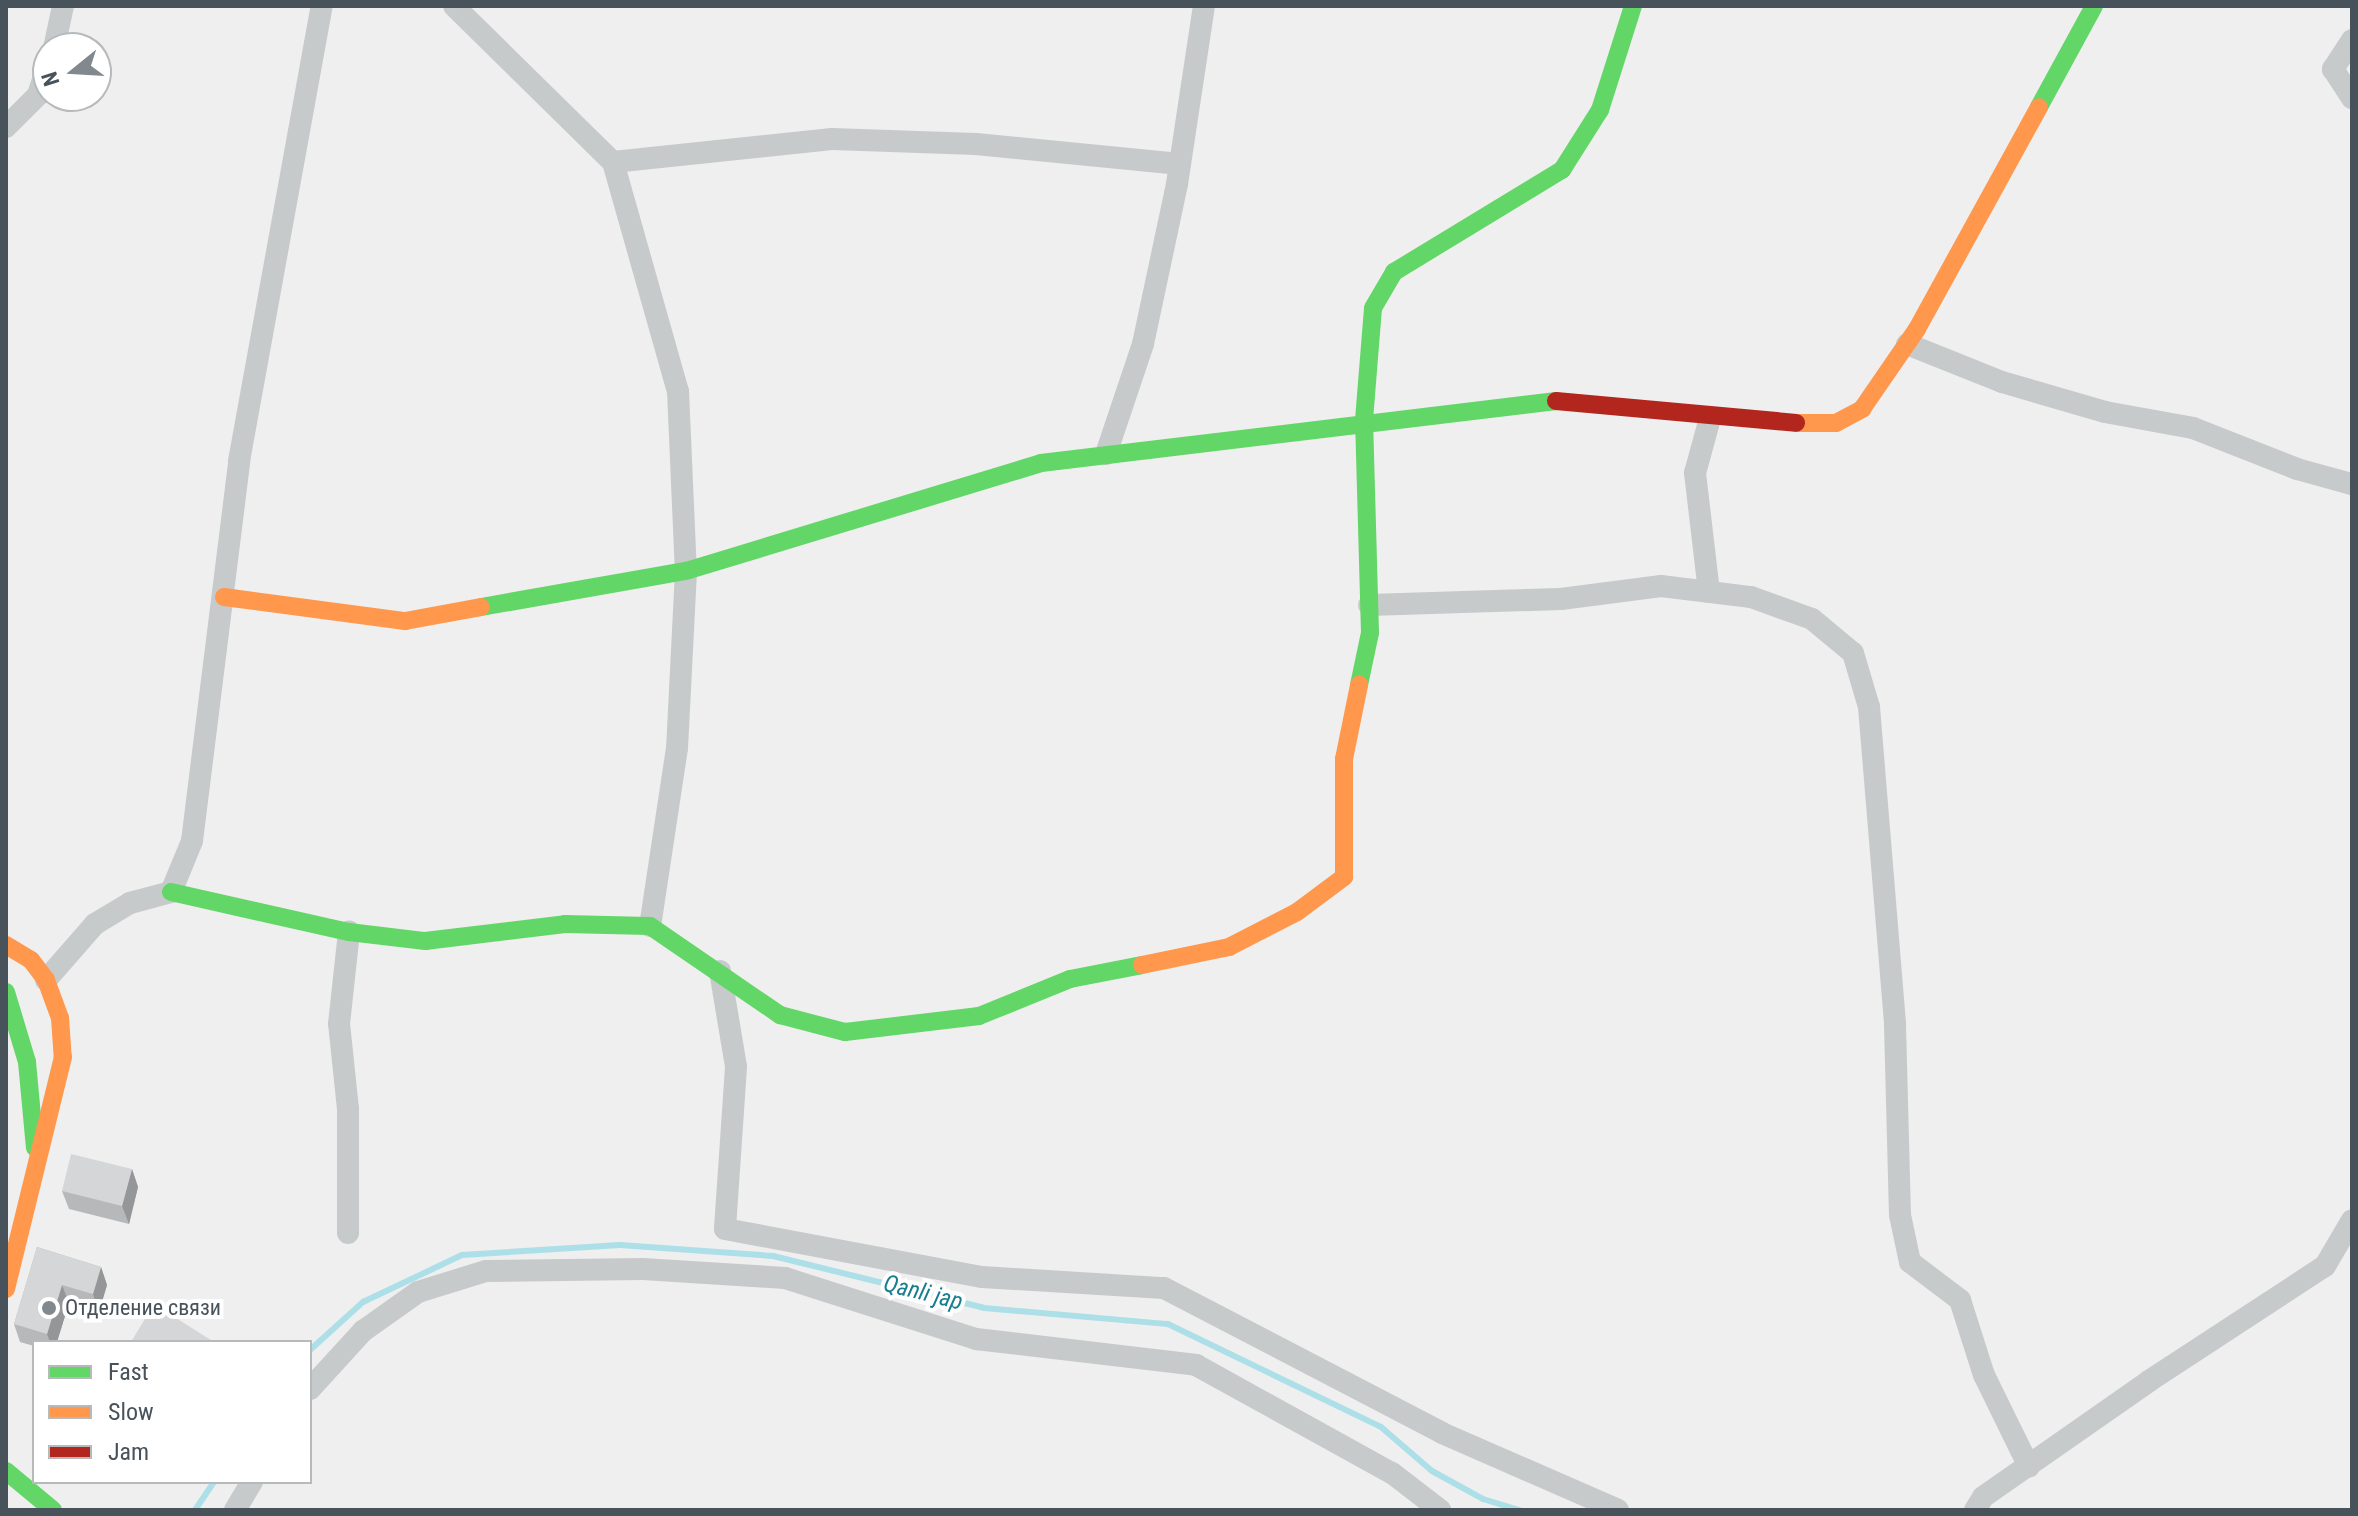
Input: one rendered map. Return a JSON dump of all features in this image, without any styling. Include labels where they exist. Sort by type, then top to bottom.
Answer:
[{"type":"street","points":[[57,32],[63,6]]},
{"type":"street","points":[[171,892],[192,841],[239,461],[322,6]]},
{"type":"street","points":[[454,6],[613,162],[678,391],[686,571],[677,748],[650,926]]},
{"type":"street","points":[[1106,454],[1143,344],[1180,164],[1204,6]]},
{"type":"street","points":[[46,980],[95,924],[130,903],[171,892],[349,932],[425,941],[565,924],[650,926],[720,971],[780,1015],[845,1032],[907,1028],[979,1016],[1070,979],[1229,947],[1297,912],[1344,877],[1348,842],[1344,759],[1370,633],[1364,420],[1373,308],[1394,272],[1562,170],[1600,110],[1633,6]]},
{"type":"street","points":[[224,597],[405,621],[686,571],[1041,463],[1364,420],[1512,410],[1560,400],[1710,418],[1836,423],[1862,409],[1907,344],[1972,236],[2094,6]]},
{"type":"street","points":[[2352,40],[2333,69],[2352,98]]},
{"type":"street","points":[[6,127],[32,101]]},
{"type":"street","points":[[613,162],[832,139],[976,144],[1180,164]]},
{"type":"street","points":[[1907,344],[2002,382],[2105,412],[2193,428],[2297,469],[2352,484]]},
{"type":"street","points":[[1709,592],[1695,473],[1710,418]]},
{"type":"street","points":[[1369,605],[1561,599],[1661,586],[1751,597],[1812,619],[1853,653],[1869,707],[1895,1025],[1900,1215],[1910,1262],[1960,1300],[1984,1375],[2029,1467]]},
{"type":"street","points":[[348,1233],[348,1109],[339,1024],[349,932]]},
{"type":"street","points":[[6,945],[31,960],[46,980],[60,1018],[63,1057],[6,1289]]},
{"type":"street","points":[[720,971],[736,1067],[725,1229],[982,1277],[1164,1288],[1442,1433],[1618,1510]]},
{"type":"street","points":[[6,992],[27,1062],[37,1170]]},
{"type":"street","points":[[1975,1510],[1983,1497],[2325,1266],[2352,1220]]},
{"type":"street","points":[[312,1387],[363,1331],[418,1292],[486,1271],[643,1269],[785,1278],[976,1339],[1196,1365],[1392,1473],[1440,1510]]},
{"type":"street","points":[[6,1471],[53,1510]]},
{"type":"street","points":[[235,1510],[251,1484]]},
{"type":"building","points":[[71,1154],[132,1169],[122,1206],[62,1191]]},
{"type":"building","points":[[37,1247],[101,1267],[93,1294],[62,1285],[47,1334],[14,1324]]},
{"type":"building","points":[[154,1304],[211,1340],[132,1340]]},
{"type":"waterway","name":"Qanli jap","points":[[312,1348],[363,1302],[462,1255],[620,1245],[773,1256],[984,1308],[1168,1324],[1381,1427],[1432,1471],[1483,1499],[1519,1510]]},
{"type":"waterway","name":"Qanli jap","points":[[195,1510],[213,1484]]},
{"type":"traffic: fast","points":[[1359,685],[1370,633],[1364,420],[1373,308],[1394,272],[1562,170],[1600,110],[1633,6]]},
{"type":"traffic: fast","points":[[2039,107],[2094,6]]},
{"type":"traffic: fast","points":[[481,607],[686,571],[1041,463],[1556,401]]},
{"type":"traffic: fast","points":[[171,892],[349,932],[425,941],[565,924],[650,926],[780,1015],[845,1032],[979,1016],[1070,979],[1142,965]]},
{"type":"traffic: fast","points":[[6,992],[27,1062],[35,1148]]},
{"type":"traffic: fast","points":[[6,1471],[53,1510]]},
{"type":"traffic: slow","points":[[1796,423],[1836,423],[1862,409],[1917,329],[2039,107]]},
{"type":"traffic: slow","points":[[224,597],[405,621],[481,607]]},
{"type":"traffic: slow","points":[[1142,965],[1229,947],[1297,912],[1344,877],[1344,759],[1359,685]]},
{"type":"traffic: slow","points":[[6,945],[31,960],[46,980],[60,1018],[63,1057],[6,1289]]},
{"type":"traffic: jam","points":[[1556,401],[1796,423]]},
{"type":"place","name":"Отделение связи","points":[[49,1308]]}]
